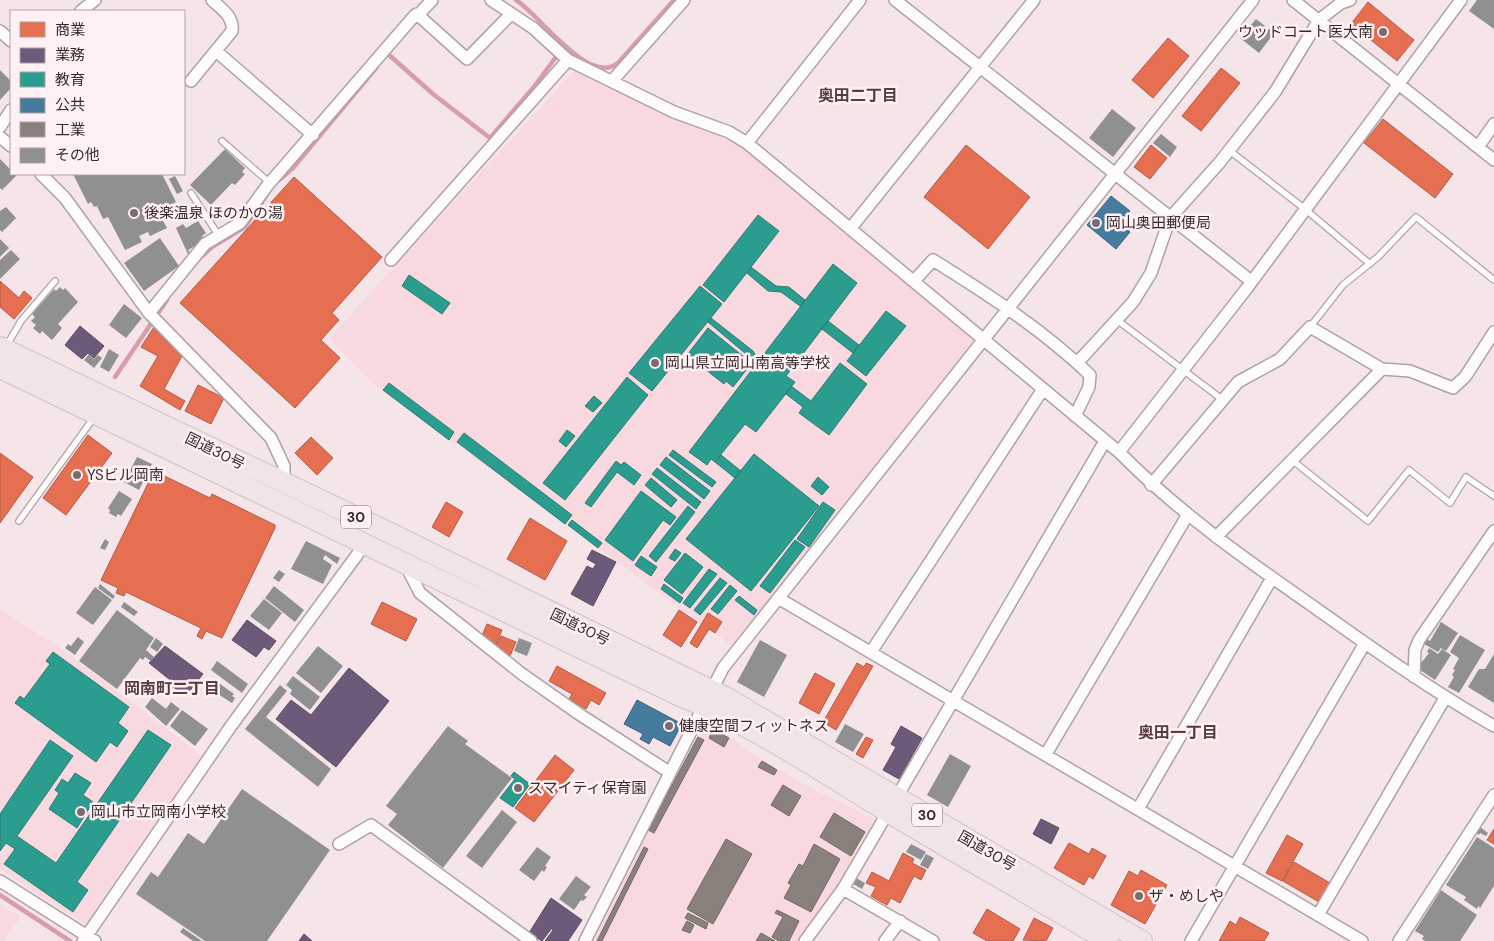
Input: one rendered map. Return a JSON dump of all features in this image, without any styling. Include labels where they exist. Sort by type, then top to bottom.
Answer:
[{"type":"highway","name":"国道30号","points":[[2,355],[96,415],[281,493],[373,525],[707,698]]},
{"type":"highway","name":"国道30号","points":[[2,355],[281,493],[364,543],[818,749],[891,804],[1108,941]]},
{"type":"highway","name":"国道30号","points":[[891,804],[1142,941]]},
{"type":"street","points":[[83,10],[95,0]]},
{"type":"street","points":[[191,80],[232,31],[233,23],[212,0]]},
{"type":"street","points":[[153,317],[194,256],[205,244],[240,223],[270,183],[378,57],[432,0]]},
{"type":"street","points":[[491,0],[533,28],[568,60],[674,112],[729,132],[747,143],[1119,452],[1151,485],[1187,516],[1414,677],[1445,698],[1494,726]]},
{"type":"street","points":[[612,81],[684,0]]},
{"type":"street","points":[[747,143],[860,0]]},
{"type":"street","points":[[895,0],[1251,281]]},
{"type":"street","points":[[850,229],[1034,0]]},
{"type":"street","points":[[585,941],[723,668],[1253,0]]},
{"type":"street","points":[[1294,0],[1399,82],[1494,160]]},
{"type":"street","points":[[1077,363],[1133,302],[1151,273],[1170,218],[1230,151],[1275,92],[1319,20],[1341,3],[1350,0]]},
{"type":"street","points":[[1119,452],[1251,281],[1461,0]]},
{"type":"street","points":[[417,14],[467,58],[511,14]]},
{"type":"street","points":[[0,31],[10,40]]},
{"type":"street","points":[[216,50],[313,135]]},
{"type":"street","points":[[391,260],[568,60]]},
{"type":"street","points":[[0,126],[10,111]]},
{"type":"street","points":[[1478,147],[1494,124]]},
{"type":"street","points":[[0,137],[10,145]]},
{"type":"street","points":[[42,175],[65,198],[153,317],[271,438],[284,466],[281,493]]},
{"type":"street","points":[[914,281],[934,260],[1009,307],[1077,363],[1090,375],[1089,387],[1075,416]]},
{"type":"street","points":[[1151,485],[1238,382],[1265,365],[1280,359],[1310,327],[1382,369],[1410,371],[1453,388],[1466,377],[1494,332]]},
{"type":"street","points":[[1216,538],[1382,369]]},
{"type":"street","points":[[871,652],[1042,389]]},
{"type":"street","points":[[805,941],[842,888],[1105,441]]},
{"type":"street","points":[[1046,754],[1187,516]]},
{"type":"street","points":[[0,880],[87,939],[231,726],[364,543],[373,525]]},
{"type":"street","points":[[1414,677],[1415,650],[1419,640],[1494,531]]},
{"type":"street","points":[[404,562],[420,593],[522,674],[579,714],[669,772]]},
{"type":"street","points":[[1138,809],[1272,578]]},
{"type":"street","points":[[778,598],[1362,941]]},
{"type":"street","points":[[1191,941],[1365,643]]},
{"type":"street","points":[[1318,915],[1445,698]]},
{"type":"street","points":[[1400,941],[1494,795]]},
{"type":"street","points":[[339,844],[371,825],[531,941]]},
{"type":"street","points":[[842,888],[933,941]]},
{"type":"street","points":[[885,941],[900,921]]},
{"type":"lane","points":[[222,141],[270,183]]},
{"type":"lane","points":[[1230,151],[1305,209],[1370,264]]},
{"type":"lane","points":[[191,193],[218,236]]},
{"type":"lane","points":[[1310,327],[1343,285],[1370,264],[1416,217],[1494,280]]},
{"type":"lane","points":[[2,355],[21,321],[55,282]]},
{"type":"lane","points":[[1116,320],[1223,400]]},
{"type":"lane","points":[[19,521],[96,415]]},
{"type":"lane","points":[[1292,460],[1368,521],[1409,470],[1450,502],[1466,477],[1494,496]]},
{"type":"shaded area","name":"岡山県立岡山南高等学校","points":[[574,71],[657,111],[743,146],[974,340],[732,646],[377,386],[329,338]]},
{"type":"shaded area","name":"岡山市立岡南小学校","points":[[0,609],[56,645],[201,755],[85,924],[0,869]]},
{"type":"shaded area","points":[[714,728],[736,741],[751,753],[809,787],[876,820],[837,889],[799,941],[593,941],[699,731]]},
{"type":"shaded area","points":[[0,904],[21,917],[3,941],[0,941]]},
{"type":"building: 商業","name":"ウッドコート医大南","points":[[1368,2],[1414,40],[1397,61],[1351,24]]},
{"type":"building: 商業","points":[[1168,38],[1189,56],[1153,98],[1132,80]]},
{"type":"building: 商業","points":[[1221,68],[1240,83],[1201,131],[1182,116]]},
{"type":"building: 商業","points":[[1383,119],[1453,174],[1435,198],[1364,143]]},
{"type":"building: 商業","points":[[966,145],[1030,197],[988,249],[924,197]]},
{"type":"building: 商業","points":[[1151,145],[1167,158],[1150,179],[1134,167]]},
{"type":"building: 商業","points":[[294,177],[382,257],[332,313],[339,320],[321,340],[340,358],[295,408],[180,303]]},
{"type":"building: 商業","points":[[0,281],[19,298],[24,291],[32,298],[14,319],[0,307]]},
{"type":"building: 商業","points":[[154,327],[182,356],[164,389],[185,401],[180,410],[140,386],[158,356],[141,347]]},
{"type":"building: 商業","points":[[198,385],[224,398],[211,424],[185,411]]},
{"type":"building: 商業","name":"YSビル岡南","points":[[88,435],[112,453],[66,515],[43,498]]},
{"type":"building: 商業","points":[[311,437],[333,458],[317,475],[295,453]]},
{"type":"building: 商業","points":[[0,453],[33,477],[0,523]]},
{"type":"building: 商業","points":[[154,471],[210,498],[212,494],[275,525],[222,638],[206,631],[202,639],[197,636],[201,628],[126,592],[124,596],[116,593],[118,588],[101,580]]},
{"type":"building: 商業","points":[[446,502],[463,512],[449,537],[432,527]]},
{"type":"building: 商業","points":[[530,518],[567,541],[545,580],[507,559]]},
{"type":"building: 商業","points":[[382,602],[417,619],[406,641],[371,624]]},
{"type":"building: 商業","points":[[679,610],[697,622],[681,647],[663,635]]},
{"type":"building: 商業","points":[[708,613],[722,622],[715,633],[709,629],[697,648],[690,643]]},
{"type":"building: 商業","points":[[487,624],[502,630],[496,645],[481,638]]},
{"type":"building: 商業","points":[[501,636],[516,642],[510,656],[495,650]]},
{"type":"building: 商業","points":[[857,663],[864,667],[866,663],[873,666],[836,730],[823,722]]},
{"type":"building: 商業","points":[[557,666],[606,693],[599,705],[591,700],[586,709],[569,699],[572,694],[549,681]]},
{"type":"building: 商業","points":[[815,673],[835,684],[819,714],[799,703]]},
{"type":"building: 商業","points":[[866,737],[873,740],[863,758],[856,754]]},
{"type":"building: 商業","points":[[555,755],[574,770],[534,822],[515,808]]},
{"type":"building: 商業","points":[[1494,829],[1494,844],[1487,840]]},
{"type":"building: 商業","points":[[1287,835],[1303,844],[1282,881],[1266,873]]},
{"type":"building: 商業","points":[[1069,843],[1089,854],[1092,848],[1106,856],[1093,879],[1089,876],[1084,885],[1054,868]]},
{"type":"building: 商業","points":[[903,853],[914,859],[912,863],[926,870],[921,880],[914,876],[900,903],[891,898],[887,905],[871,896],[876,887],[866,883],[872,872],[889,881]]},
{"type":"building: 商業","points":[[1294,862],[1330,883],[1319,902],[1283,881]]},
{"type":"building: 商業","points":[[1141,870],[1167,885],[1145,924],[1111,905],[1129,871],[1138,876]]},
{"type":"building: 商業","points":[[987,909],[1020,929],[1013,941],[987,941],[973,933]]},
{"type":"building: 商業","points":[[1240,917],[1269,933],[1264,941],[1219,941],[1230,921],[1236,925]]},
{"type":"building: 商業","points":[[1034,918],[1053,928],[1046,941],[1023,940]]},
{"type":"building: 業務","points":[[80,326],[104,346],[94,358],[88,353],[82,359],[65,345]]},
{"type":"building: 業務","points":[[592,550],[616,562],[593,606],[571,594],[587,566],[593,569],[596,564],[587,559]]},
{"type":"building: 業務","points":[[247,620],[276,641],[269,650],[264,647],[256,657],[232,640]]},
{"type":"building: 業務","points":[[165,646],[203,674],[188,693],[183,690],[181,693],[172,686],[174,683],[149,663]]},
{"type":"building: 業務","points":[[349,668],[389,701],[336,767],[276,719],[291,700],[311,715]]},
{"type":"building: 業務","points":[[901,726],[922,738],[899,779],[883,770],[896,747],[891,744]]},
{"type":"building: 業務","points":[[1041,819],[1059,828],[1051,844],[1033,834]]},
{"type":"building: 業務","points":[[551,898],[582,920],[568,941],[545,941],[553,930],[552,928],[542,941],[529,933]]},
{"type":"building: 業務","points":[[304,934],[312,941],[299,941]]},
{"type":"building: 教育","points":[[758,215],[779,231],[724,302],[703,285]]},
{"type":"building: 教育","points":[[833,264],[857,283],[786,376],[795,382],[756,432],[745,424],[715,462],[711,459],[707,465],[689,452]]},
{"type":"building: 教育","points":[[751,267],[776,286],[789,287],[805,300],[800,306],[781,292],[768,291],[747,273]]},
{"type":"building: 教育","points":[[409,275],[450,303],[442,314],[402,286]]},
{"type":"building: 教育","points":[[700,286],[722,304],[652,391],[629,373]]},
{"type":"building: 教育","points":[[886,311],[906,326],[866,376],[847,361]]},
{"type":"building: 教育","points":[[711,318],[753,351],[759,361],[754,367],[746,354],[708,322]]},
{"type":"building: 教育","points":[[828,321],[859,345],[853,353],[822,329]]},
{"type":"building: 教育","points":[[708,328],[744,357],[739,363],[747,369],[733,387],[726,381],[724,384],[687,355]]},
{"type":"building: 教育","points":[[840,363],[867,384],[829,435],[799,413],[803,407],[786,394],[791,386],[811,401]]},
{"type":"building: 教育","points":[[627,377],[648,395],[565,500],[543,483]]},
{"type":"building: 教育","points":[[389,383],[454,432],[449,440],[383,390]]},
{"type":"building: 教育","points":[[594,396],[602,403],[593,412],[585,406]]},
{"type":"building: 教育","points":[[567,430],[575,436],[566,447],[559,441]]},
{"type":"building: 教育","points":[[464,433],[572,515],[565,524],[457,442]]},
{"type":"building: 教育","points":[[673,450],[716,482],[712,487],[669,455]]},
{"type":"building: 教育","points":[[754,454],[819,506],[751,591],[686,539]]},
{"type":"building: 教育","points":[[721,455],[741,471],[735,478],[715,462]]},
{"type":"building: 教育","points":[[666,457],[710,491],[704,499],[660,465]]},
{"type":"building: 教育","points":[[616,461],[621,465],[624,462],[641,475],[634,485],[617,472],[591,507],[585,503]]},
{"type":"building: 教育","points":[[657,468],[701,502],[696,509],[652,474]]},
{"type":"building: 教育","points":[[818,477],[829,487],[822,495],[811,486]]},
{"type":"building: 教育","points":[[651,478],[677,500],[671,507],[645,485]]},
{"type":"building: 教育","points":[[641,491],[676,517],[670,525],[663,520],[633,561],[605,540]]},
{"type":"building: 教育","points":[[823,502],[835,510],[809,547],[797,539]]},
{"type":"building: 教育","points":[[688,506],[695,512],[656,562],[649,556]]},
{"type":"building: 教育","points":[[572,520],[602,543],[598,548],[568,525]]},
{"type":"building: 教育","points":[[795,540],[805,547],[770,593],[760,586]]},
{"type":"building: 教育","points":[[675,549],[681,553],[675,561],[669,558]]},
{"type":"building: 教育","points":[[685,553],[703,567],[682,594],[664,580]]},
{"type":"building: 教育","points":[[641,556],[657,567],[651,576],[635,565]]},
{"type":"building: 教育","points":[[709,569],[717,574],[690,608],[683,603]]},
{"type":"building: 教育","points":[[720,578],[727,583],[700,615],[694,610]]},
{"type":"building: 教育","points":[[664,584],[683,598],[680,603],[661,589]]},
{"type":"building: 教育","points":[[730,585],[737,591],[718,614],[711,609]]},
{"type":"building: 教育","points":[[739,596],[757,610],[754,615],[735,600]]},
{"type":"building: 教育","points":[[53,652],[129,707],[118,723],[128,731],[117,747],[110,742],[96,762],[15,703],[20,696],[24,699],[50,664],[46,661]]},
{"type":"building: 教育","points":[[148,730],[171,745],[77,882],[88,890],[73,912],[4,864],[15,849],[6,843],[0,851],[0,814],[50,740],[73,756],[17,836],[56,863]]},
{"type":"building: 教育","points":[[514,772],[530,784],[513,807],[500,798],[515,779],[511,776]]},
{"type":"building: 教育","points":[[75,773],[91,783],[83,795],[93,802],[77,828],[49,809],[59,793],[55,790],[62,779],[68,783]]},
{"type":"building: 公共","points":[[1111,196],[1130,211],[1119,223],[1130,232],[1116,249],[1087,225]]},
{"type":"building: 公共","points":[[637,700],[682,724],[670,746],[653,737],[649,744],[640,739],[643,734],[624,724]]},
{"type":"building: 工業","points":[[713,729],[729,738],[724,747],[709,738]]},
{"type":"building: 工業","points":[[698,737],[704,740],[654,833],[648,830]]},
{"type":"building: 工業","points":[[762,761],[777,770],[774,775],[758,767]]},
{"type":"building: 工業","points":[[783,785],[801,796],[789,816],[771,805]]},
{"type":"building: 工業","points":[[834,813],[865,832],[851,856],[820,837]]},
{"type":"building: 工業","points":[[726,839],[752,854],[713,924],[687,909]]},
{"type":"building: 工業","points":[[814,844],[840,859],[811,912],[784,898],[791,885],[788,883],[799,864],[803,866]]},
{"type":"building: 工業","points":[[644,847],[648,849],[602,941],[597,941]]},
{"type":"building: 工業","points":[[777,910],[799,921],[789,941],[779,941],[772,937],[783,917],[775,913]]},
{"type":"building: 工業","points":[[688,913],[708,923],[706,929],[685,918]]},
{"type":"building: 工業","points":[[687,921],[694,925],[690,933],[682,930]]},
{"type":"building: 工業","points":[[761,933],[775,941],[756,941]]},
{"type":"building: その他","points":[[1477,0],[1494,0],[1494,29],[1469,11]]},
{"type":"building: その他","points":[[1256,19],[1274,33],[1259,53],[1240,38]]},
{"type":"building: その他","points":[[0,70],[10,80],[10,89],[0,100]]},
{"type":"building: その他","points":[[1112,109],[1136,128],[1113,157],[1089,138]]},
{"type":"building: その他","points":[[1161,134],[1177,147],[1170,157],[1153,143]]},
{"type":"building: その他","points":[[225,149],[245,168],[242,172],[245,174],[235,185],[232,183],[211,205],[190,185]]},
{"type":"building: その他","points":[[0,159],[10,169],[10,175],[17,175],[2,190],[0,188]]},
{"type":"building: その他","name":"後楽温泉 ほのかの湯","points":[[74,175],[162,175],[176,202],[171,205],[174,210],[161,217],[167,228],[150,236],[148,232],[139,236],[142,242],[125,250],[108,217],[103,219],[97,206],[94,207],[91,202],[88,204]]},
{"type":"building: その他","points":[[175,176],[183,191],[177,194],[169,179]]},
{"type":"building: その他","points":[[6,207],[16,218],[2,232],[0,230],[0,211]]},
{"type":"building: その他","points":[[198,221],[206,233],[202,236],[204,239],[202,242],[188,250],[190,253],[188,254],[176,228],[183,224],[186,228]]},
{"type":"building: その他","points":[[160,238],[179,266],[144,291],[124,263]]},
{"type":"building: その他","points":[[0,239],[9,248],[0,257]]},
{"type":"building: その他","points":[[11,250],[20,259],[0,279],[0,260]]},
{"type":"building: その他","points":[[60,287],[63,290],[65,288],[78,302],[58,324],[62,328],[52,340],[42,331],[40,334],[33,328],[36,325],[31,321],[35,317],[32,314],[54,289],[56,291]]},
{"type":"building: その他","points":[[124,304],[142,318],[126,338],[109,325]]},
{"type":"building: その他","points":[[109,349],[119,355],[109,372],[100,367]]},
{"type":"building: その他","points":[[89,354],[94,359],[98,355],[102,358],[94,368],[84,360]]},
{"type":"building: その他","points":[[137,457],[152,464],[139,490],[124,482]]},
{"type":"building: その他","points":[[119,491],[132,499],[121,516],[118,514],[116,517],[109,513],[110,510],[108,508]]},
{"type":"building: その他","points":[[105,539],[109,542],[105,550],[100,548]]},
{"type":"building: その他","points":[[306,541],[340,558],[337,564],[325,555],[323,559],[332,565],[323,584],[291,569]]},
{"type":"building: その他","points":[[279,570],[285,574],[279,582],[273,578]]},
{"type":"building: その他","points":[[100,584],[115,596],[113,599],[98,588]]},
{"type":"building: その他","points":[[274,586],[304,610],[295,622],[265,598]]},
{"type":"building: その他","points":[[95,587],[112,600],[93,625],[76,613]]},
{"type":"building: その他","points":[[264,599],[282,613],[269,630],[250,616]]},
{"type":"building: その他","points":[[124,602],[138,612],[134,616],[121,607]]},
{"type":"building: その他","points":[[117,610],[154,638],[146,650],[154,657],[151,661],[145,657],[143,660],[140,658],[117,689],[79,661]]},
{"type":"building: その他","points":[[1441,622],[1458,633],[1446,651],[1441,648],[1438,652],[1424,644],[1427,639],[1430,641]]},
{"type":"building: その他","points":[[1460,635],[1485,650],[1459,693],[1448,687],[1454,677],[1452,675],[1455,670],[1453,669],[1459,658],[1450,652]]},
{"type":"building: その他","points":[[78,637],[84,642],[75,655],[65,648],[68,644],[71,646]]},
{"type":"building: その他","points":[[156,638],[163,644],[157,652],[150,647]]},
{"type":"building: その他","points":[[519,638],[532,643],[527,656],[514,651]]},
{"type":"building: その他","points":[[760,640],[787,655],[764,697],[737,682]]},
{"type":"building: その他","points":[[318,646],[343,666],[321,693],[296,673]]},
{"type":"building: その他","points":[[1429,648],[1438,654],[1442,649],[1451,655],[1435,680],[1417,668],[1429,653],[1427,652]]},
{"type":"building: その他","points":[[1494,654],[1494,703],[1468,687],[1479,669],[1485,669]]},
{"type":"building: その他","points":[[217,661],[248,684],[242,693],[211,670]]},
{"type":"building: その他","points":[[293,676],[320,697],[310,710],[290,694],[292,690],[286,685]]},
{"type":"building: その他","points":[[216,681],[234,694],[232,696],[235,698],[232,703],[210,689]]},
{"type":"building: その他","points":[[280,685],[287,691],[266,717],[331,769],[318,787],[245,729]]},
{"type":"building: その他","points":[[152,698],[166,709],[171,702],[180,709],[166,726],[145,707]]},
{"type":"building: その他","points":[[182,710],[208,729],[195,746],[170,726]]},
{"type":"building: その他","points":[[845,724],[864,734],[853,752],[835,742]]},
{"type":"building: その他","points":[[448,726],[468,741],[465,744],[512,778],[443,868],[388,825],[397,814],[386,806]]},
{"type":"building: その他","points":[[950,754],[971,766],[948,807],[927,795]]},
{"type":"building: その他","points":[[242,789],[330,850],[267,941],[205,941],[136,894],[151,872],[158,877],[188,833],[204,844]]},
{"type":"building: その他","points":[[502,810],[517,822],[482,868],[466,856]]},
{"type":"building: その他","points":[[1480,827],[1488,833],[1486,836],[1476,833]]},
{"type":"building: その他","points":[[1477,837],[1494,848],[1494,886],[1480,908],[1478,906],[1477,909],[1464,900],[1466,897],[1446,885]]},
{"type":"building: その他","points":[[911,844],[926,852],[921,860],[906,852]]},
{"type":"building: その他","points":[[537,847],[551,857],[545,866],[547,867],[544,872],[542,870],[534,881],[519,870]]},
{"type":"building: その他","points":[[926,854],[934,858],[928,869],[920,865]]},
{"type":"building: その他","points":[[576,876],[591,887],[584,895],[587,897],[583,901],[581,900],[574,910],[559,899]]},
{"type":"building: その他","points":[[856,878],[865,883],[862,889],[853,884]]},
{"type":"building: その他","points":[[1441,890],[1477,915],[1460,941],[1425,941],[1422,939],[1424,936],[1415,931]]},
{"type":"building: その他","points":[[183,928],[202,941],[193,941],[180,932]]},
{"type":"waterway","points":[[516,0],[526,7],[564,45],[579,57],[593,65],[606,68],[618,63],[674,0]]},
{"type":"waterway","points":[[388,54],[433,94],[490,138],[533,88],[556,57]]},
{"type":"waterway","points":[[278,181],[293,168],[376,68]]},
{"type":"waterway","points":[[201,257],[212,247],[245,227],[268,193]]},
{"type":"waterway","points":[[115,377],[167,300]]},
{"type":"waterway","points":[[0,895],[70,941]]},
{"type":"place","name":"ウッドコート医大南","points":[[1383,32]]},
{"type":"place","name":"後楽温泉 ほのかの湯","points":[[134,213]]},
{"type":"place","name":"岡山奥田郵便局","points":[[1096,223]]},
{"type":"place","name":"岡山県立岡山南高等学校","points":[[655,363]]},
{"type":"place","name":"YSビル岡南","points":[[77,475]]},
{"type":"place","name":"健康空間フィットネス","points":[[669,726]]},
{"type":"place","name":"スマイティ保育園","points":[[518,788]]},
{"type":"place","name":"岡山市立岡南小学校","points":[[81,812]]},
{"type":"place","name":"ザ・めしや","points":[[1139,896]]},
{"type":"district","name":"奥田二丁目","points":[[858,95]]},
{"type":"district","name":"岡南町二丁目","points":[[172,688]]},
{"type":"district","name":"奥田一丁目","points":[[1178,732]]}]
